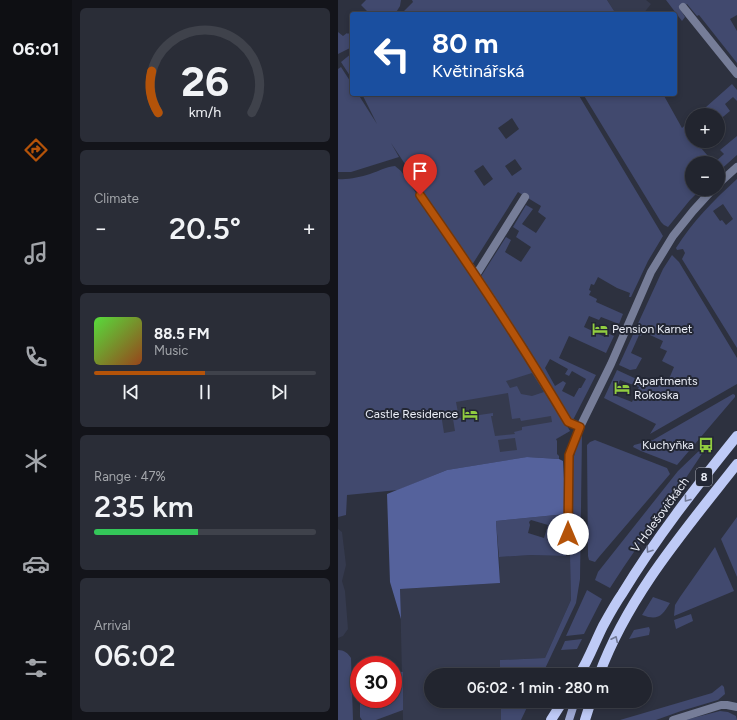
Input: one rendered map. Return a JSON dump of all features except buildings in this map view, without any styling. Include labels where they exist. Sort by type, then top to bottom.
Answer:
[{"type":"main road","name":"V Holešovičkách","points":[[589,660],[604,625],[622,594],[665,528],[737,436]]},
{"type":"main road","name":"8","points":[[602,668],[622,624],[645,585],[698,513],[737,464]]},
{"type":"main road","name":"8","points":[[586,668],[589,660]]},
{"type":"main road","points":[[584,668],[589,660]]},
{"type":"main road","points":[[551,720],[559,708]]},
{"type":"main road","points":[[569,720],[572,708]]},
{"type":"main road","points":[[585,720],[588,708]]},
{"type":"street","points":[[683,7],[737,74]]},
{"type":"street","points":[[725,178],[737,167]]},
{"type":"street","points":[[420,195],[515,334],[568,422],[580,427]]},
{"type":"street","points":[[568,534],[569,455],[580,427],[611,364],[650,272],[673,236],[707,196]]},
{"type":"street","points":[[476,275],[525,197]]},
{"type":"street","points":[[673,720],[721,705],[727,704],[737,707]]},
{"type":"shaded area","points":[[366,0],[401,0],[400,6],[396,12],[366,12],[361,5]]},
{"type":"shaded area","points":[[412,0],[607,0],[615,12],[403,12],[413,2]]},
{"type":"shaded area","points":[[607,0],[646,0],[651,4],[645,12],[615,12]]},
{"type":"shaded area","points":[[666,0],[737,0],[737,15],[730,19],[737,31],[737,63],[699,15],[697,16],[687,4],[680,9],[685,17],[682,21],[677,12],[675,12]]},
{"type":"shaded area","points":[[338,32],[343,36],[347,33],[348,34],[350,32],[350,48],[338,54]]},
{"type":"shaded area","points":[[350,55],[350,76],[341,62]]},
{"type":"shaded area","points":[[341,67],[350,81],[350,96],[359,96],[377,124],[363,96],[579,96],[663,236],[648,261],[631,297],[629,297],[630,293],[617,288],[598,277],[594,285],[591,284],[589,290],[591,291],[589,295],[597,299],[596,302],[623,314],[619,324],[601,317],[599,320],[589,316],[584,327],[605,337],[607,333],[614,336],[606,353],[569,336],[559,358],[596,375],[573,420],[569,416],[527,346],[480,278],[506,237],[511,240],[505,252],[521,262],[531,247],[516,237],[519,231],[513,227],[526,205],[533,209],[522,224],[536,233],[546,218],[538,212],[541,206],[518,192],[472,265],[391,143],[399,157],[351,172],[338,172],[338,69]],"holes":[[[512,118],[519,129],[506,139],[498,128]],[[515,159],[522,169],[512,176],[505,166]],[[483,165],[493,179],[484,186],[474,171]],[[550,359],[568,369],[565,374],[569,376],[572,371],[586,379],[574,397],[562,391],[566,383],[563,381],[555,386],[545,368]]]},
{"type":"shaded area","points":[[732,84],[737,90],[737,101],[733,97],[725,104],[730,111],[725,115],[725,108],[705,108]]},
{"type":"shaded area","points":[[584,96],[664,96],[682,128],[685,125],[685,148],[701,148],[708,156],[685,156],[685,196],[694,196],[668,227],[664,225]]},
{"type":"shaded area","points":[[737,136],[737,155],[725,166],[725,156],[722,156],[724,154],[720,150],[725,148],[725,146]]},
{"type":"shaded area","points":[[395,166],[401,171],[505,323],[570,431],[556,439],[557,454],[559,459],[527,457],[447,470],[398,490],[347,495],[346,515],[338,517],[338,179],[358,177]],"holes":[[[532,373],[544,392],[532,396],[521,394],[517,386],[510,388],[506,381]],[[508,393],[512,419],[520,418],[521,421],[551,416],[552,422],[522,427],[522,430],[514,432],[515,434],[495,436],[491,416],[493,416],[493,413],[459,418],[456,402]],[[452,413],[455,431],[444,433],[441,414]],[[515,438],[517,450],[500,452],[498,440]]]},
{"type":"shaded area","points":[[737,179],[737,348],[682,259],[685,253],[683,249],[677,250],[676,248],[712,203],[719,196],[725,196],[725,191]],"holes":[[[723,204],[733,219],[726,225],[722,220],[720,221],[713,211]]]},
{"type":"shaded area","points":[[672,255],[679,262],[737,358],[737,384],[650,434],[656,424],[604,398],[617,370],[643,382],[646,377],[666,386],[674,367],[662,361],[667,351],[660,348],[663,341],[650,335],[651,332],[644,329],[641,336],[639,335],[631,353],[642,358],[636,369],[630,370],[619,365],[663,269]],"holes":[[[620,380],[639,387],[632,402],[614,395]]]},
{"type":"shaded area","points":[[505,323],[570,431],[527,457],[447,470],[436,435],[429,353]]},
{"type":"shaded area","points":[[733,394],[735,397],[677,465],[633,447],[634,445],[653,440]]},
{"type":"shaded area","points":[[582,435],[580,579],[576,603],[545,668],[500,668],[500,660],[545,658],[571,600],[571,469],[577,443]]},
{"type":"shaded area","points":[[595,440],[667,468],[670,474],[595,562],[589,560],[588,556],[587,445]]},
{"type":"shaded area","points":[[704,446],[707,446],[610,588],[595,580],[598,572],[678,471]]},
{"type":"shaded area","points":[[527,457],[559,459],[563,461],[566,514],[496,521],[500,583],[400,589],[401,619],[390,582],[387,494],[447,470]]},
{"type":"shaded area","points":[[566,514],[566,556],[531,555],[499,557],[496,521]],"holes":[[[531,520],[548,525],[544,538],[528,533],[530,525],[529,522]]]},
{"type":"shaded area","points":[[737,517],[737,577],[721,539]]},
{"type":"shaded area","points":[[338,529],[342,532],[346,565],[342,581],[345,591],[348,629],[343,636],[338,638]]},
{"type":"shaded area","points":[[715,547],[734,591],[674,616],[675,605]]},
{"type":"shaded area","points":[[531,555],[570,556],[571,600],[545,658],[500,660],[500,668],[424,668],[424,708],[501,708],[501,720],[403,720],[400,589],[500,583],[499,557]]},
{"type":"shaded area","points":[[587,590],[602,599],[584,634],[566,636]]},
{"type":"shaded area","points":[[653,597],[670,603],[659,616],[647,617],[642,615]]},
{"type":"shaded area","points":[[691,614],[693,621],[676,629],[674,620]]},
{"type":"shaded area","points":[[649,627],[649,635],[629,639],[634,630]]},
{"type":"shaded area","points":[[582,639],[577,649],[561,650],[565,641]]},
{"type":"shaded area","points":[[338,650],[346,652],[350,656],[350,708],[353,708],[353,720],[338,720]]},
{"type":"shaded area","points":[[403,672],[403,710],[376,720],[362,720],[360,717],[360,708],[402,708]]},
{"type":"shaded area","points":[[722,685],[724,687],[725,694],[718,700],[656,720],[620,720],[712,693]]},
{"type":"shaded area","points":[[501,708],[527,708],[521,720],[501,720]]},
{"type":"shaded area","points":[[720,711],[728,712],[736,716],[737,720],[685,720]]},
{"type":"place","name":"Pension Karnet","points":[[600,329]]},
{"type":"place","name":"Apartments Rokoska","points":[[622,388]]},
{"type":"place","name":"Castle Residence","points":[[470,414]]},
{"type":"place","name":"Kuchyňka","points":[[706,445]]},
{"type":"route","points":[[420,195],[515,334],[568,422],[580,427],[569,455],[568,534]]}]
